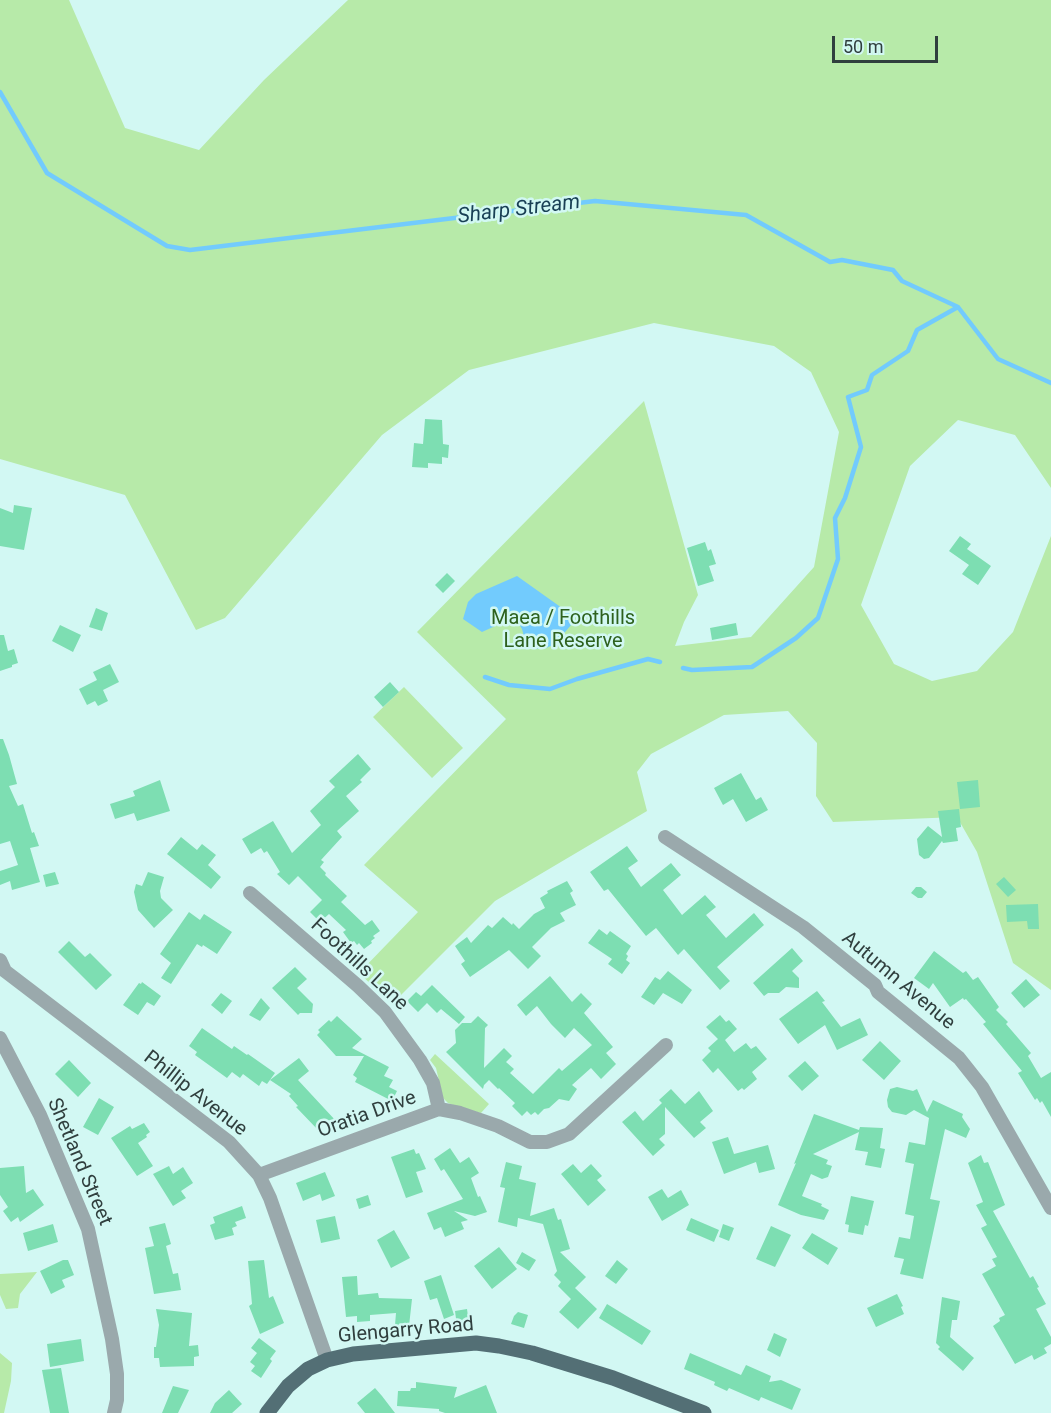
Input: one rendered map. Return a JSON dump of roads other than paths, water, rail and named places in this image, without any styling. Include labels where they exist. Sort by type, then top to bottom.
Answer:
[{"type":"main road","name":"Glengarry Road","points":[[267,1413],[288,1386],[308,1369],[327,1360],[353,1354],[476,1343],[532,1353],[613,1378],[704,1413]]},
{"type":"street","name":"Autumn Avenue","points":[[665,837],[803,927],[875,985],[878,992],[958,1058],[982,1087],[1051,1208]]},
{"type":"street","name":"Foothills Lane","points":[[250,893],[385,1012],[433,1083],[439,1109]]},
{"type":"street","name":"Phillip Avenue","points":[[2,967],[229,1142],[259,1175],[270,1198],[327,1360]]},
{"type":"street","name":"Shetland Street","points":[[0,1038],[40,1115],[88,1229],[112,1339],[117,1374],[117,1400],[114,1413]]},
{"type":"street","name":"Oratia Drive","points":[[259,1175],[439,1109],[460,1113],[498,1126],[530,1142],[547,1142],[569,1134],[666,1045]]},
{"type":"water","points":[[517,576],[569,613],[571,625],[555,644],[544,649],[527,648],[522,629],[515,617],[482,632],[463,619],[468,602],[476,594]]},
{"type":"waterway","name":"Sharp Stream","points":[[0,92],[47,173],[167,246],[190,250],[595,201],[746,215],[830,262],[842,260],[893,270],[902,281],[958,307],[998,359],[1051,383]]},
{"type":"waterway","points":[[683,668],[692,670],[752,667],[796,638],[818,618],[838,559],[835,518],[845,498],[861,447],[848,397],[867,390],[872,375],[908,351],[917,330],[958,307]]},
{"type":"waterway","points":[[485,677],[509,685],[550,689],[648,659],[660,662]]},
{"type":"park label","name":"Maea / Foothills Lane Reserve","points":[[563,630]]}]
